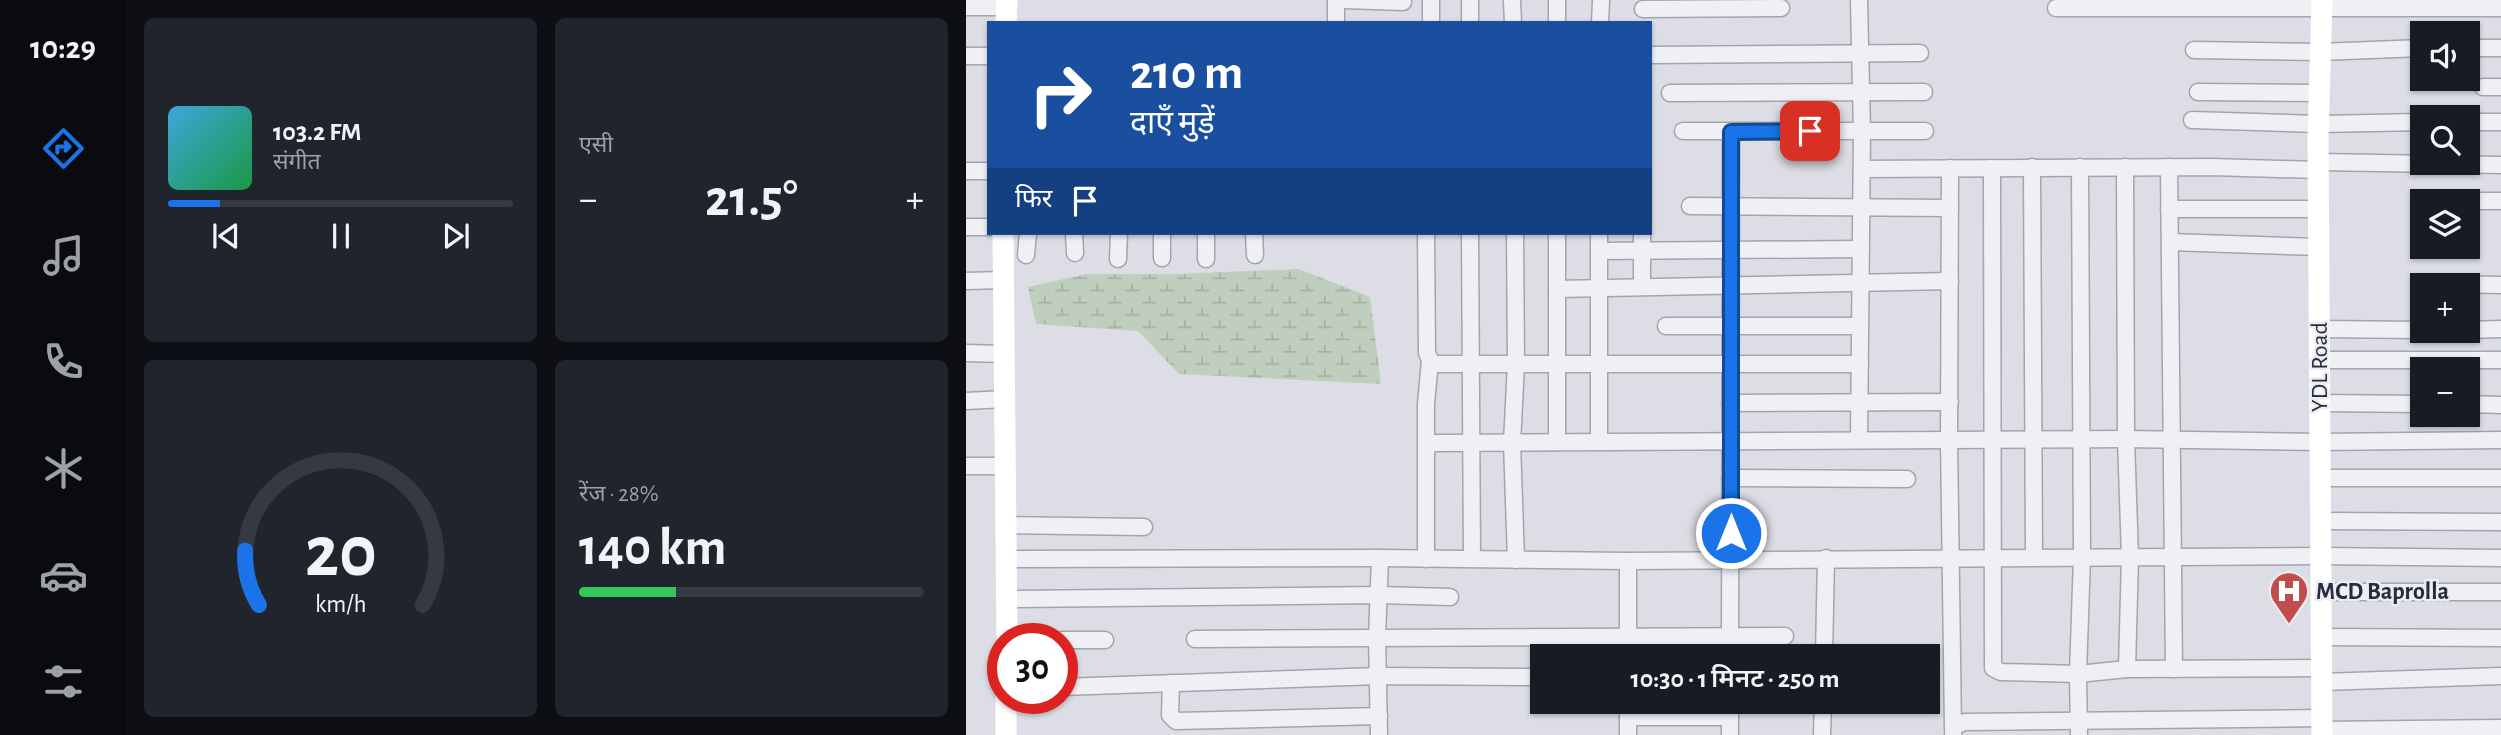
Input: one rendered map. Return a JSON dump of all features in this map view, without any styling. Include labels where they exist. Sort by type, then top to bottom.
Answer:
[{"type":"street","points":[[1336,0],[1336,21]]},
{"type":"street","points":[[1345,0],[1403,2]]},
{"type":"street","points":[[1431,21],[1432,0]]},
{"type":"street","points":[[1470,21],[1471,0]]},
{"type":"street","points":[[1513,0],[1513,21]]},
{"type":"street","points":[[1557,0],[1557,21]]},
{"type":"street","points":[[1600,21],[1601,0]]},
{"type":"street","points":[[1859,0],[1862,93],[1859,440]]},
{"type":"street","points":[[2056,8],[2321,4],[2501,8]]},
{"type":"street","name":"YDL Road","points":[[2321,4],[2318,209],[2322,728]]},
{"type":"street","points":[[966,7],[1007,10]]},
{"type":"street","points":[[1643,10],[1781,8]]},
{"type":"street","points":[[2193,50],[2320,52],[2410,48]]},
{"type":"street","points":[[2480,48],[2501,48]]},
{"type":"street","points":[[1652,55],[1920,53]]},
{"type":"street","points":[[966,56],[987,56]]},
{"type":"street","points":[[2483,87],[2501,87]]},
{"type":"street","points":[[1670,93],[1924,92]]},
{"type":"street","points":[[2198,92],[2319,93]]},
{"type":"street","points":[[2192,120],[2318,124],[2410,122]]},
{"type":"street","points":[[2480,122],[2501,122]]},
{"type":"street","points":[[1683,131],[1925,131]]},
{"type":"street","points":[[1730,644],[1731,132]]},
{"type":"street","points":[[1862,169],[2501,165]]},
{"type":"street","points":[[2032,167],[2035,557]]},
{"type":"street","points":[[2079,729],[2082,557],[2080,167]]},
{"type":"street","points":[[2125,167],[2126,439],[2130,557],[2127,669]]},
{"type":"street","points":[[2169,167],[2174,668]]},
{"type":"street","points":[[1950,168],[1953,732]]},
{"type":"street","points":[[1992,168],[1993,668],[2001,672],[2078,674],[2174,668],[2322,675],[2501,676]]},
{"type":"street","points":[[966,171],[987,172]]},
{"type":"street","points":[[2480,201],[2501,201]]},
{"type":"street","points":[[1690,206],[1950,208]]},
{"type":"street","points":[[2169,209],[2318,209]]},
{"type":"street","points":[[966,227],[987,227]]},
{"type":"street","points":[[1003,235],[1007,623]]},
{"type":"street","points":[[1026,255],[1028,235]]},
{"type":"street","points":[[1074,235],[1075,253]]},
{"type":"street","points":[[1118,259],[1119,235]]},
{"type":"street","points":[[1162,235],[1162,258]]},
{"type":"street","points":[[1206,235],[1206,259]]},
{"type":"street","points":[[1254,235],[1255,255]]},
{"type":"street","points":[[1426,235],[1427,353],[1430,360],[1424,487],[1426,559]]},
{"type":"street","points":[[1470,235],[1472,559]]},
{"type":"street","points":[[1515,235],[1516,364],[1513,443],[1516,560]]},
{"type":"street","points":[[1557,235],[1557,442]]},
{"type":"street","points":[[1599,235],[1599,442]]},
{"type":"street","points":[[1642,235],[1642,287]]},
{"type":"street","points":[[2170,242],[2319,247]]},
{"type":"street","points":[[1599,251],[1861,249]]},
{"type":"street","points":[[966,281],[1003,281]]},
{"type":"street","points":[[1558,289],[1950,281]]},
{"type":"street","points":[[2480,285],[2501,285]]},
{"type":"street","points":[[1667,326],[1860,326]]},
{"type":"street","points":[[2319,329],[2410,330]]},
{"type":"street","points":[[2480,330],[2501,329]]},
{"type":"street","points":[[966,353],[1004,354]]},
{"type":"street","points":[[1430,360],[1443,365],[1860,364]]},
{"type":"street","points":[[2319,360],[2501,360]]},
{"type":"street","points":[[966,401],[1005,399]]},
{"type":"street","points":[[1730,403],[1950,402]]},
{"type":"street","points":[[2320,403],[2410,404]]},
{"type":"street","points":[[2480,404],[2501,405]]},
{"type":"street","points":[[1426,448],[1433,443],[1557,442],[2501,440]]},
{"type":"street","points":[[966,466],[1006,466]]},
{"type":"street","points":[[1730,478],[1907,479]]},
{"type":"street","points":[[2320,478],[2501,478]]},
{"type":"street","points":[[2321,521],[2501,522]]},
{"type":"street","points":[[1006,525],[1144,527]]},
{"type":"street","points":[[1007,559],[1731,561],[2171,556],[2501,558]]},
{"type":"street","points":[[1379,735],[1377,637],[1380,558]]},
{"type":"street","points":[[1825,644],[1826,558]]},
{"type":"street","points":[[1628,561],[1628,644]]},
{"type":"street","points":[[2321,592],[2501,592]]},
{"type":"street","points":[[1007,598],[1379,595],[1450,597]]},
{"type":"street","points":[[1195,639],[1785,636]]},
{"type":"street","points":[[2322,637],[2501,638]]},
{"type":"street","points":[[1078,640],[1105,640]]},
{"type":"street","points":[[1078,686],[1378,676],[1530,677]]},
{"type":"street","points":[[1171,683],[1170,715],[1176,720],[1379,716]]},
{"type":"street","points":[[1006,714],[1006,735]]},
{"type":"street","points":[[1628,714],[1628,735]]},
{"type":"street","points":[[1730,714],[1730,735]]},
{"type":"street","points":[[1822,735],[1823,714]]},
{"type":"street","points":[[1953,732],[1958,723],[1965,722],[2079,729],[2501,728]]},
{"type":"green space","points":[[1299,269],[1370,297],[1381,384],[1179,374],[1138,331],[1036,324],[1028,287],[1086,274]]},
{"type":"place","name":"MCD Baprolla","points":[[2289,625]]},
{"type":"route","points":[[1731,533],[1731,132],[1810,131]]}]
